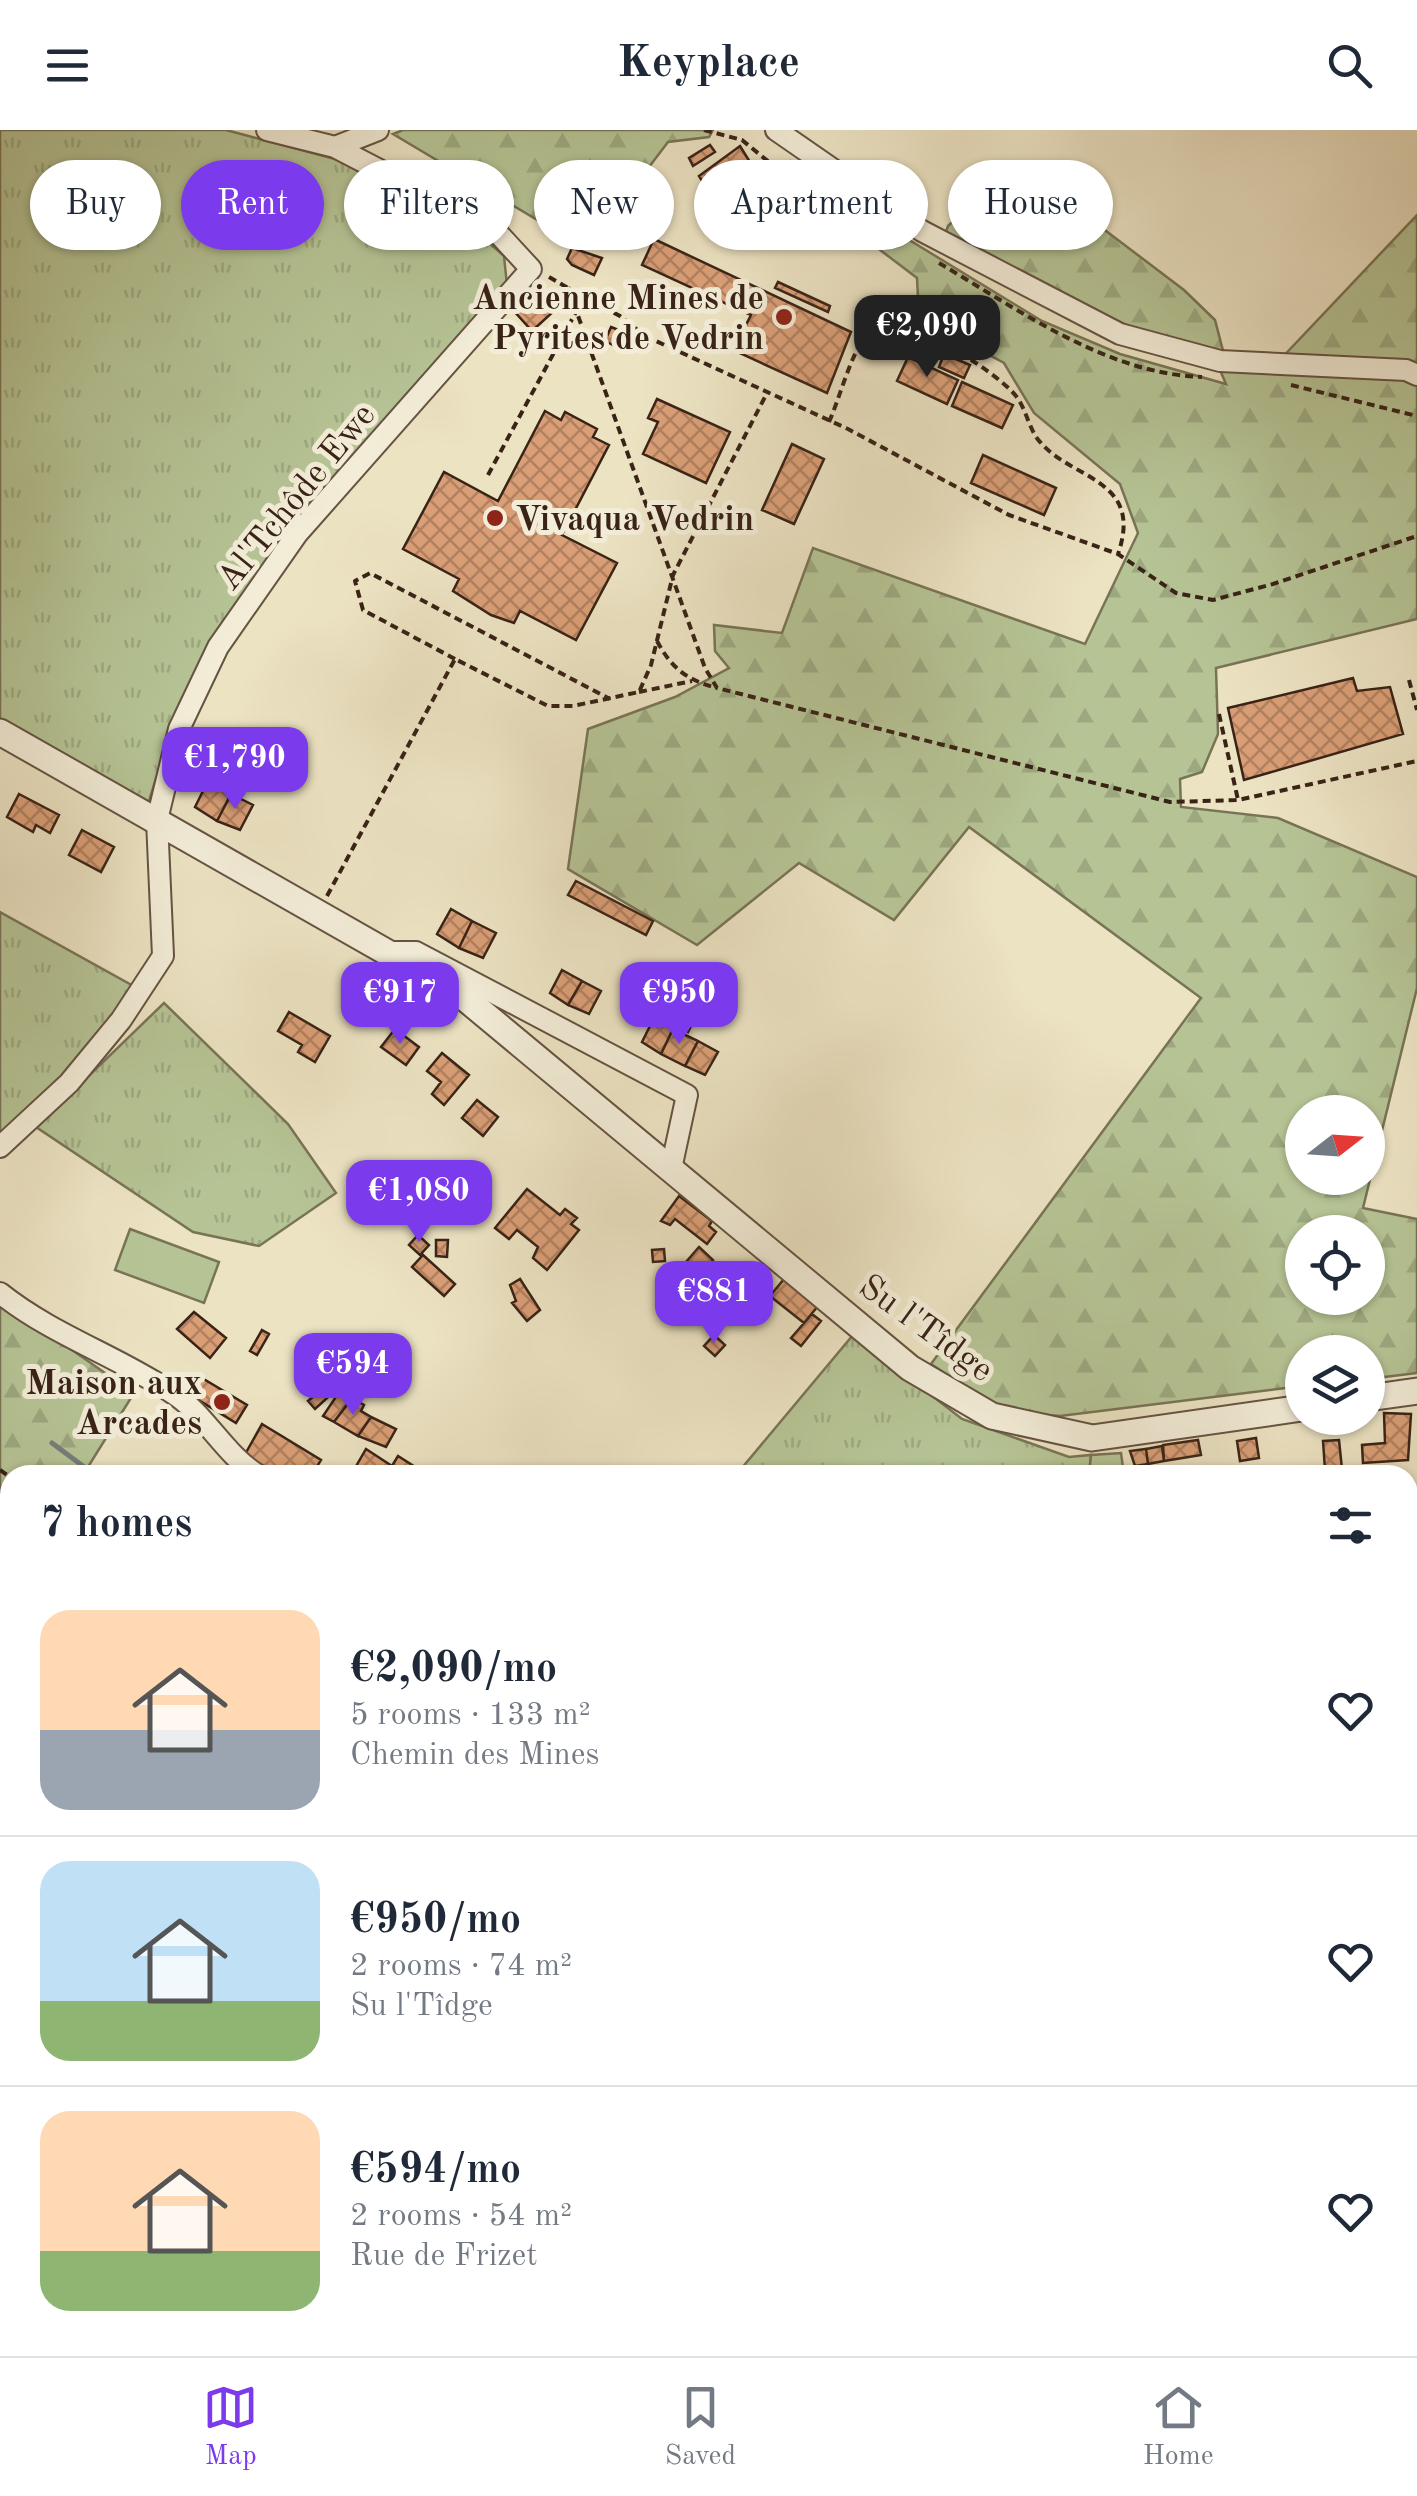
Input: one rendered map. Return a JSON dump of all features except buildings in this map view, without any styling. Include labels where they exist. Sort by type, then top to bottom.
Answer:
[{"type":"street","points":[[267,130],[335,147],[494,230],[531,268]]},
{"type":"street","points":[[335,147],[378,130]]},
{"type":"street","points":[[776,130],[823,160]]},
{"type":"street","points":[[928,234],[1120,334],[1220,361],[1406,370],[1417,375]]},
{"type":"street","name":"Al'Tchôde Ewe","points":[[0,1147],[70,1082],[121,1020],[163,956],[157,820],[179,729],[218,648],[297,534],[531,268]]},
{"type":"street","name":"Su l'Tîdge","points":[[0,732],[460,994],[910,1368],[992,1416],[1092,1438],[1285,1410]]},
{"type":"street","name":"Su l'Tîdge","points":[[386,952],[416,952],[687,1096],[671,1169]]},
{"type":"street","points":[[0,1293],[35,1321],[177,1396],[242,1465]]},
{"type":"street","points":[[1385,1396],[1417,1392]]},
{"type":"path","points":[[704,130],[742,140],[766,160]]},
{"type":"path","points":[[531,268],[620,316],[644,336],[829,422],[1009,515],[1118,554],[1176,593],[1213,600],[1417,536]]},
{"type":"path","points":[[568,288],[705,668],[717,688]]},
{"type":"path","points":[[488,475],[577,310]]},
{"type":"path","points":[[829,422],[865,337],[882,326],[903,327],[988,368],[1017,398],[1041,444],[1099,480],[1118,506],[1126,530],[1118,554]]},
{"type":"path","points":[[639,692],[657,641],[673,575],[766,395]]},
{"type":"path","points":[[610,699],[370,573],[355,581],[363,610],[548,706],[610,699],[692,681]]},
{"type":"path","points":[[657,641],[674,669],[692,681],[1170,802],[1238,800],[1417,761]]},
{"type":"path","points":[[318,913],[455,659]]},
{"type":"path","points":[[1410,680],[1417,710]]},
{"type":"path","points":[[1219,714],[1238,800]]},
{"type":"green space","points":[[0,130],[226,130],[344,163],[344,250],[497,250],[504,256],[507,285],[325,492],[174,720],[149,801],[137,804],[0,726]]},
{"type":"green space","points":[[403,130],[713,130],[709,137],[668,142],[654,160],[534,160],[534,218],[514,206],[514,160],[437,160],[393,134]]},
{"type":"green space","points":[[1417,215],[1417,619],[1216,668],[1218,734],[1202,772],[1180,779],[1181,807],[1278,818],[1417,877],[1417,988],[1385,1118],[1385,1095],[1285,1095],[1285,1195],[1366,1195],[1363,1208],[1417,1219],[1417,1373],[1385,1377],[1385,1335],[1285,1335],[1285,1388],[1060,1416],[1001,1411],[931,1364],[1201,998],[969,827],[894,920],[799,863],[697,945],[568,869],[588,729],[675,697],[729,668],[715,651],[714,625],[782,633],[813,548],[1085,644],[1138,533],[1120,484],[1034,413],[1004,363],[919,317],[917,278],[880,250],[926,250],[1042,321],[1120,354],[1226,384],[1212,351],[1147,333],[964,250],[1113,250],[1113,236],[1184,290],[1215,320],[1226,362],[1275,365]]},
{"type":"green space","points":[[0,912],[135,987],[98,1042],[0,1140]]},
{"type":"green space","points":[[164,1003],[288,1124],[336,1193],[259,1246],[193,1232],[36,1127]]},
{"type":"green space","points":[[130,1229],[219,1262],[204,1303],[115,1270]]},
{"type":"green space","points":[[0,1300],[134,1393],[89,1465],[0,1465]]},
{"type":"green space","points":[[853,1335],[962,1419],[1069,1457],[1091,1455],[1090,1465],[744,1465]]},
{"type":"green space","points":[[1121,1453],[1123,1465],[1090,1465],[1091,1455]]},
{"type":"waterway","points":[[52,1443],[82,1465]]},
{"type":"place","name":"Ancienne Mines de Pyrites de Vedrin","points":[[784,317]]},
{"type":"place","name":"Vivaqua Vedrin","points":[[495,518]]},
{"type":"place","name":"Maison aux Arcades","points":[[222,1402]]}]
